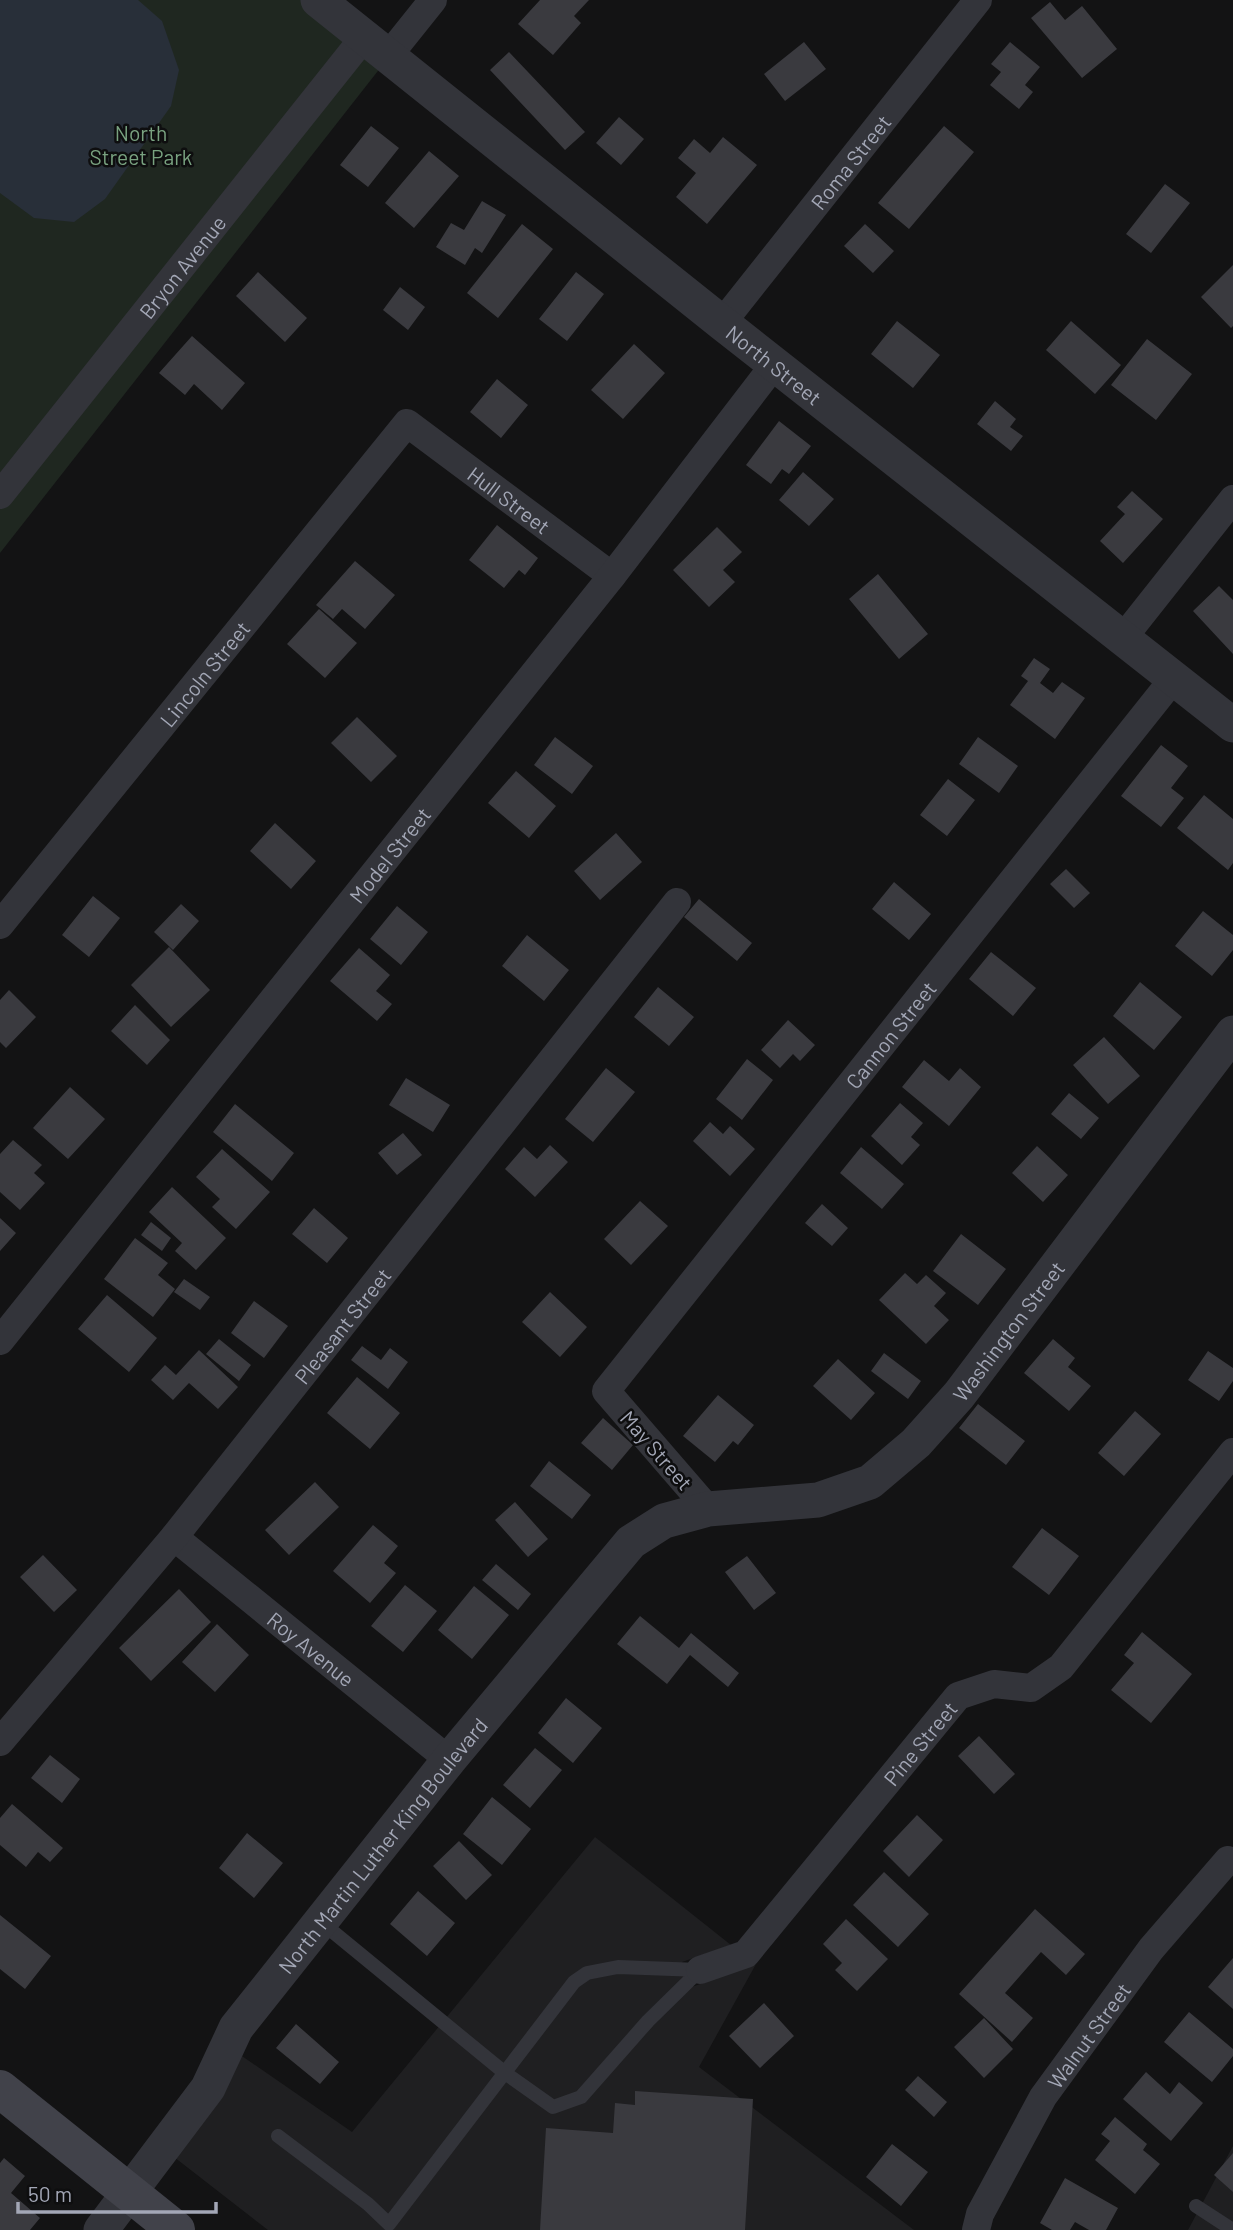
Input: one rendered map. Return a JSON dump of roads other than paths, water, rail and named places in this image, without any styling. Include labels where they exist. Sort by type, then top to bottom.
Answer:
[{"type":"main road","points":[[0,2089],[176,2230]]},
{"type":"street","name":"North Street","points":[[318,0],[774,365],[1233,725]]},
{"type":"street","name":"Bryon Avenue","points":[[0,495],[377,46],[433,0]]},
{"type":"street","name":"Roma Street","points":[[722,323],[978,0]]},
{"type":"street","name":"Model Street","points":[[0,1341],[612,576],[774,365]]},
{"type":"street","name":"Hull Street","points":[[407,423],[612,576]]},
{"type":"street","name":"Lincoln Street","points":[[0,925],[407,423]]},
{"type":"street","points":[[1123,638],[1233,499]]},
{"type":"street","name":"Cannon Street","points":[[606,1391],[1174,678]]},
{"type":"street","name":"Pleasant Street","points":[[0,1742],[174,1536],[677,902]]},
{"type":"street","name":"Washington Street","points":[[708,1509],[818,1500],[870,1482],[916,1443],[959,1395],[1233,1033]]},
{"type":"street","name":"May Street","points":[[606,1391],[708,1509]]},
{"type":"street","name":"Pine Street","points":[[700,1970],[746,1954],[958,1696],[994,1684],[1031,1688],[1061,1667],[1233,1452]]},
{"type":"street","name":"North Martin Luther King Boulevard","points":[[101,2230],[208,2088],[236,2028],[449,1760],[631,1542],[664,1521],[708,1509]]},
{"type":"street","name":"Roy Avenue","points":[[174,1536],[449,1760]]},
{"type":"street","name":"Walnut Street","points":[[976,2230],[980,2214],[1042,2097],[1151,1949],[1228,1860]]},
{"type":"lane","points":[[320,1922],[505,2073],[553,2107],[581,2097],[648,2021],[700,1970]]},
{"type":"lane","points":[[278,2136],[368,2204],[393,2227],[574,1982],[587,1973],[618,1967],[700,1970]]},
{"type":"lane","points":[[1196,2206],[1233,2230]]},
{"type":"park label","name":"North Street Park","points":[[141,144]]}]
